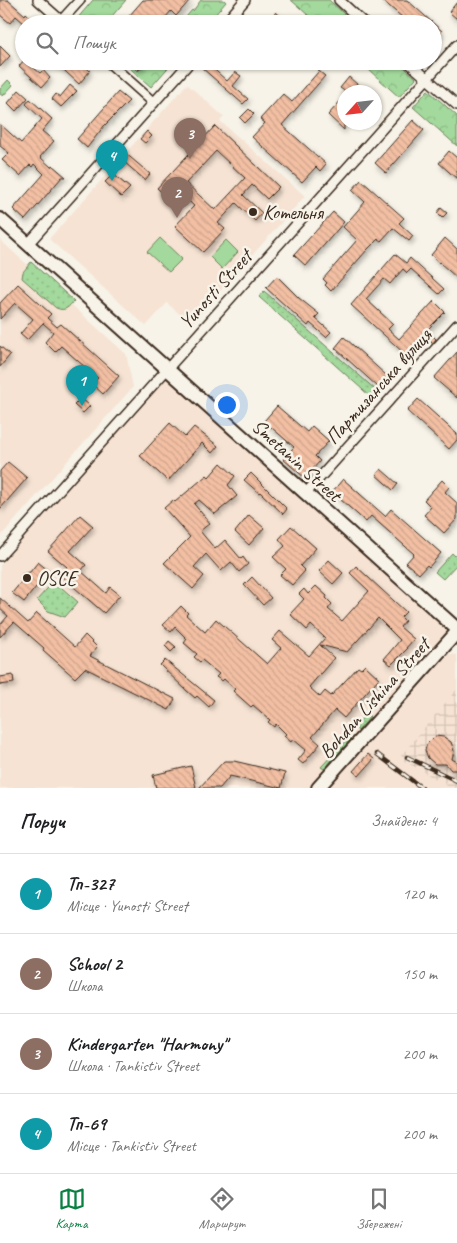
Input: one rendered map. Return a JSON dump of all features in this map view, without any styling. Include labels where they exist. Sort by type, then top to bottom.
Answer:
[{"type":"street","points":[[38,0],[55,15]]},
{"type":"street","points":[[68,15],[80,0]]},
{"type":"street","points":[[232,15],[245,0]]},
{"type":"street","points":[[339,0],[355,15]]},
{"type":"street","name":"Yunosti Street","points":[[442,62],[457,44]]},
{"type":"street","points":[[117,70],[154,103]]},
{"type":"street","points":[[28,244],[183,70]]},
{"type":"street","points":[[417,70],[457,106]]},
{"type":"street","name":"Yunosti Street","points":[[0,556],[435,70]]},
{"type":"street","name":"Smetanin Street","points":[[0,219],[457,630]]},
{"type":"street","name":"Партизанська вулиця","points":[[306,494],[457,325]]},
{"type":"street","name":"Bohdan Lishina Street","points":[[318,788],[457,630]]},
{"type":"shaded area","points":[[187,84],[224,117],[220,121],[305,196],[191,324],[167,303],[146,326],[49,239]]},
{"type":"shaded area","points":[[0,240],[126,354],[133,387],[0,537]]},
{"type":"shaded area","points":[[168,376],[452,627],[309,788],[0,788],[0,565]]},
{"type":"shaded area","points":[[448,654],[457,655],[457,788],[325,788],[384,722]]},
{"type":"shaded area","points":[[457,689],[457,788],[451,788],[399,758]]},
{"type":"green space","points":[[93,0],[126,0],[113,15],[80,15]]},
{"type":"green space","points":[[201,0],[224,0],[226,2],[215,15],[188,15]]},
{"type":"green space","points":[[291,0],[329,0],[345,15],[308,15]]},
{"type":"green space","points":[[132,70],[166,70],[151,87]]},
{"type":"green space","points":[[369,70],[407,70],[416,78],[399,97]]},
{"type":"green space","points":[[8,80],[13,85],[3,96],[0,94],[0,89]]},
{"type":"green space","points":[[428,90],[457,116],[457,146],[413,107]]},
{"type":"green space","points":[[160,238],[182,259],[169,272],[147,252]]},
{"type":"green space","points":[[226,240],[238,252],[222,269],[210,257]]},
{"type":"green space","points":[[31,262],[74,301],[68,307],[65,309],[56,308],[22,278],[23,272]]},
{"type":"green space","points":[[264,291],[377,391],[372,398],[259,297]]},
{"type":"green space","points":[[452,553],[457,558],[457,564],[443,579],[435,572]]},
{"type":"green space","points":[[54,581],[78,602],[65,617],[48,611],[37,600]]},
{"type":"green space","points":[[366,716],[370,717],[358,731],[355,727]]},
{"type":"green space","points":[[349,737],[351,739],[324,769],[321,767]]},
{"type":"building","points":[[0,0],[8,0],[25,15],[15,15],[10,23],[0,15]]},
{"type":"building","points":[[143,0],[190,0],[177,15],[171,11],[168,15],[130,15]]},
{"type":"building","points":[[382,0],[407,0],[424,15],[400,15]]},
{"type":"building","points":[[457,2],[457,19],[449,12]]},
{"type":"building","points":[[0,46],[10,56],[0,67]]},
{"type":"building","points":[[23,70],[36,70],[40,73],[43,70],[50,78],[42,87]]},
{"type":"building","points":[[64,70],[90,71],[79,84]]},
{"type":"building","points":[[204,70],[215,70],[227,81],[235,72],[241,76],[233,86],[248,99],[243,104]]},
{"type":"building","points":[[319,71],[325,76],[282,125],[326,164],[320,171],[316,167],[302,182],[252,137],[265,123],[260,119],[283,94],[292,102]]},
{"type":"building","points":[[349,77],[358,85],[342,85]]},
{"type":"building","points":[[70,85],[77,91],[61,107],[52,99],[56,94],[60,97]]},
{"type":"building","points":[[19,90],[28,98],[16,111],[8,103]]},
{"type":"building","points":[[118,92],[129,101],[104,126],[87,148],[77,139]]},
{"type":"building","points":[[30,99],[52,119],[42,131],[54,141],[40,157],[66,177],[62,177],[25,220],[13,209],[44,174],[34,164],[32,167],[30,165],[20,176],[2,160],[9,153],[0,146],[0,124],[21,143],[42,119],[26,104]]},
{"type":"building","points":[[337,105],[337,123],[328,115]]},
{"type":"building","points":[[249,109],[254,114],[245,123],[240,118]]},
{"type":"building","points":[[413,120],[424,130],[386,173],[375,163]]},
{"type":"building","points":[[215,126],[279,187],[267,199],[252,185],[243,195],[262,213],[255,221],[236,203],[218,223],[225,229],[203,252],[175,226],[194,206],[178,191],[170,200],[157,188]],"holes":[[[216,151],[245,178],[215,210],[186,183]]]},
{"type":"building","points":[[147,131],[152,136],[145,143],[140,139]]},
{"type":"building","points":[[449,151],[457,158],[457,179],[439,163]]},
{"type":"building","points":[[124,152],[150,174],[145,180],[124,162],[120,156]]},
{"type":"building","points":[[113,174],[130,188],[121,197],[105,182]]},
{"type":"building","points":[[361,180],[404,218],[399,223],[413,236],[409,241],[393,228],[381,241],[378,239],[367,250],[331,291],[325,285],[327,283],[323,279],[357,240],[343,227],[365,202],[352,190]]},
{"type":"building","points":[[441,208],[447,213],[442,218],[437,213]]},
{"type":"building","points":[[333,212],[344,222],[306,266],[294,255]]},
{"type":"building","points":[[445,238],[457,249],[457,278],[431,255]]},
{"type":"building","points":[[395,254],[406,263],[410,258],[444,289],[439,294],[411,269],[407,273],[403,269],[390,284],[384,279],[366,299],[393,324],[388,329],[399,339],[434,301],[445,312],[427,330],[436,339],[433,343],[423,334],[406,355],[351,305]]},
{"type":"building","points":[[277,276],[299,298],[319,314],[315,318],[331,332],[326,337],[310,323],[308,326],[266,288]]},
{"type":"building","points":[[18,284],[51,314],[47,318],[57,327],[61,324],[119,376],[103,394],[92,384],[98,378],[61,346],[55,352],[45,342],[53,332],[43,323],[27,340],[20,334],[33,319],[15,303],[0,319],[0,303]]},
{"type":"building","points":[[344,337],[387,376],[378,387],[335,348]]},
{"type":"building","points":[[0,346],[10,355],[0,367]]},
{"type":"building","points":[[457,352],[457,398],[434,378]]},
{"type":"building","points":[[81,398],[90,406],[83,413],[74,405]]},
{"type":"building","points":[[418,399],[457,434],[457,440],[449,449],[407,411]]},
{"type":"building","points":[[277,406],[307,432],[312,426],[329,441],[315,456],[320,461],[305,478],[283,459],[294,447],[264,421]]},
{"type":"building","points":[[170,423],[185,437],[194,427],[218,446],[212,453],[202,443],[168,481],[140,456]]},
{"type":"building","points":[[8,462],[27,478],[0,509],[0,471]]},
{"type":"building","points":[[221,463],[235,476],[228,485],[237,496],[215,514],[199,500],[194,504],[210,523],[200,531],[215,549],[225,540],[241,559],[243,557],[248,564],[239,572],[231,562],[221,571],[206,554],[194,567],[204,576],[193,589],[164,563],[190,537],[164,508],[173,500],[175,502],[207,475],[209,477]]},
{"type":"building","points":[[381,469],[398,484],[393,490],[376,475]]},
{"type":"building","points":[[251,473],[287,509],[283,514],[244,480]]},
{"type":"building","points":[[343,479],[385,516],[391,509],[441,553],[429,567],[427,565],[419,574],[406,563],[414,554],[371,516],[366,522],[332,492]]},
{"type":"building","points":[[442,480],[449,487],[445,492],[457,503],[457,519],[444,533],[424,515],[431,507],[424,500]]},
{"type":"building","points":[[80,515],[93,526],[70,551],[86,565],[81,571],[106,593],[110,587],[120,595],[104,613],[60,575],[67,567],[48,551]]},
{"type":"building","points":[[249,515],[264,528],[249,545],[235,532]]},
{"type":"building","points":[[291,526],[316,548],[300,566],[305,571],[292,585],[280,575],[286,569],[273,557],[285,546],[279,539]]},
{"type":"building","points":[[329,560],[343,573],[333,584],[319,571]]},
{"type":"building","points":[[38,562],[49,571],[24,602],[12,593],[22,581],[22,574],[30,572]]},
{"type":"building","points":[[356,566],[406,612],[401,617],[405,621],[400,627],[414,639],[391,665],[384,659],[400,640],[378,618],[347,652],[320,645],[334,658],[309,687],[320,697],[325,691],[331,696],[358,667],[361,669],[365,665],[379,678],[344,718],[335,710],[312,737],[320,744],[303,764],[298,760],[306,750],[293,739],[291,742],[284,736],[286,734],[276,724],[274,727],[268,722],[270,720],[253,705],[251,707],[233,691],[235,689],[224,679],[222,681],[216,677],[219,674],[202,660],[200,662],[194,657],[197,654],[184,643],[187,639],[175,627],[171,632],[163,625],[181,606],[188,613],[186,615],[205,632],[216,619],[267,664],[281,648],[272,640],[280,631],[309,656],[325,638],[311,625],[307,630],[290,614],[304,599],[299,594],[304,589],[308,594],[316,586],[327,596],[326,598],[332,604],[328,609],[342,621],[369,591],[350,573]]},
{"type":"building","points":[[252,577],[271,598],[263,605],[244,585]]},
{"type":"building","points":[[0,598],[28,623],[37,613],[75,647],[85,635],[97,647],[90,656],[175,699],[169,710],[85,668],[75,678],[14,622],[0,637],[0,625],[8,616],[0,609]]},
{"type":"building","points":[[169,641],[176,647],[171,652],[165,646]]},
{"type":"building","points":[[165,660],[214,700],[209,707],[197,696],[195,698],[160,665]]},
{"type":"building","points":[[13,675],[14,683],[0,685],[0,677]]},
{"type":"building","points":[[435,736],[444,737],[451,742],[454,751],[452,759],[457,762],[457,770],[451,770],[446,764],[435,764],[428,758],[425,750],[427,744]]},
{"type":"building","points":[[368,754],[374,759],[359,776],[353,771]]},
{"type":"building","points":[[224,761],[234,761],[285,773],[281,788],[230,776],[220,788],[199,788]]},
{"type":"building","points":[[191,766],[196,788],[156,788],[153,775]]},
{"type":"railway","points":[[377,754],[422,788]]},
{"type":"railway","points":[[407,757],[457,781]]},
{"type":"place","name":"Kindergarten \"Harmony\"","points":[[190,159]]},
{"type":"place","name":"Тп-69","points":[[112,181]]},
{"type":"place","name":"Котельня","points":[[253,212]]},
{"type":"place","name":"School 2","points":[[177,218]]},
{"type":"place","name":"Тп-327","points":[[82,406]]},
{"type":"place","name":"OSCE","points":[[27,578]]}]
